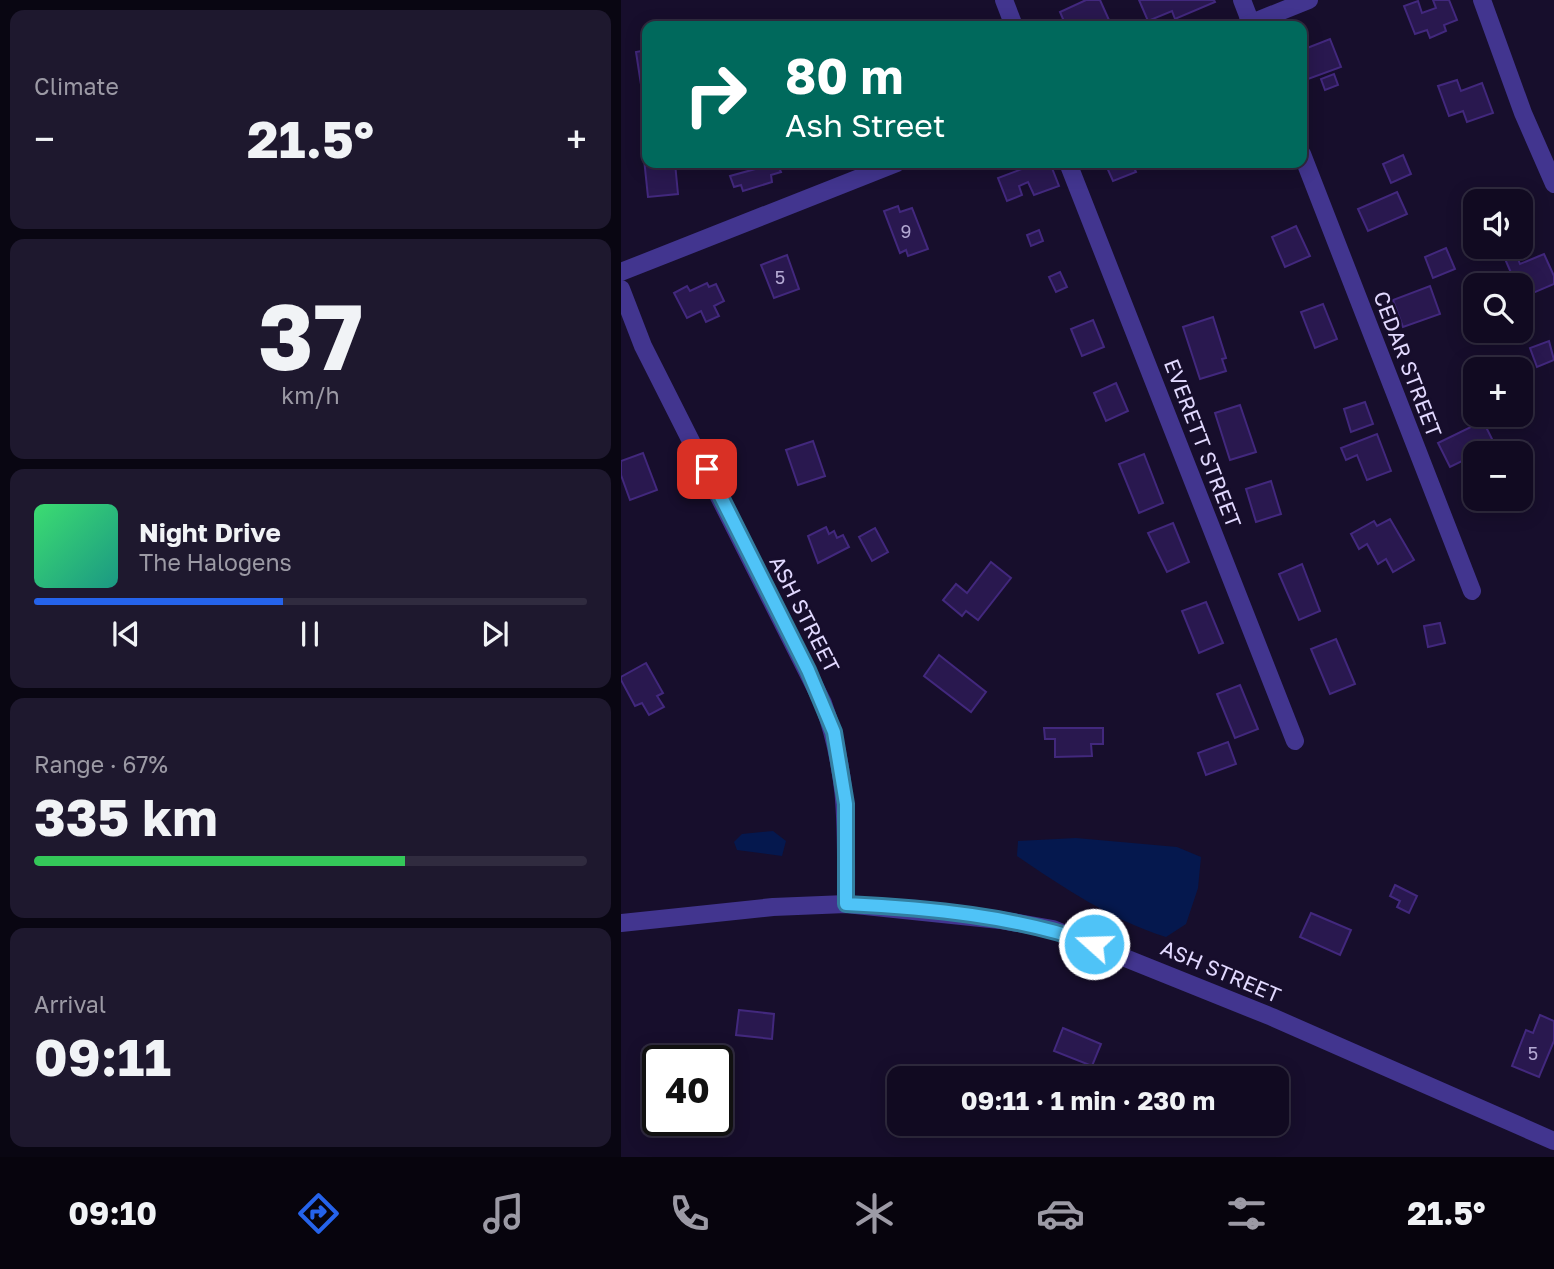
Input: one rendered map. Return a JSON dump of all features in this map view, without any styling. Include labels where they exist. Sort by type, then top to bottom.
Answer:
[{"type":"street","points":[[1004,0],[1012,21]]},
{"type":"street","points":[[1242,0],[1248,21]]},
{"type":"street","points":[[1259,21],[1309,0]]},
{"type":"street","points":[[1481,0],[1523,113],[1554,184]]},
{"type":"street","name":"CEDAR STREET","points":[[1307,167],[1472,591]]},
{"type":"street","points":[[621,272],[884,168]]},
{"type":"street","name":"EVERETT STREET","points":[[1070,168],[1295,741]]},
{"type":"street","name":"ASH STREET","points":[[621,289],[643,346],[823,703],[841,760],[844,783],[846,904],[1000,920],[1053,929],[1272,1017],[1554,1142]]},
{"type":"street","points":[[621,923],[773,907],[846,904]]},
{"type":"shaded area","points":[[773,831],[786,841],[782,856],[737,850],[734,842],[742,834]]},
{"type":"shaded area","points":[[1076,838],[1177,847],[1201,857],[1198,888],[1186,924],[1166,937],[1146,930],[1089,902],[1017,856],[1018,841]]},
{"type":"building","points":[[1086,0],[1100,0],[1109,20],[1064,21],[1060,12]]},
{"type":"building","points":[[1139,0],[1215,2],[1175,19],[1172,11],[1148,21]]},
{"type":"building","points":[[1433,0],[1449,0],[1457,20],[1444,25],[1446,31],[1430,38],[1427,30],[1415,34],[1404,6],[1418,1],[1422,13],[1436,8]]},
{"type":"building","points":[[1330,39],[1341,67],[1308,79],[1307,48]]},
{"type":"building","points":[[642,51],[642,91],[636,52]]},
{"type":"building","points":[[1334,74],[1338,85],[1325,90],[1321,79]]},
{"type":"building","points":[[1457,80],[1461,91],[1482,83],[1493,113],[1467,122],[1463,111],[1449,116],[1438,86]]},
{"type":"building","points":[[1403,155],[1411,174],[1391,183],[1383,164]]},
{"type":"building","points":[[645,168],[675,168],[678,194],[648,197]]},
{"type":"building","points":[[759,168],[779,168],[781,172],[771,175],[772,182],[743,191],[741,185],[734,187],[730,176]]},
{"type":"building","points":[[1052,168],[1059,186],[1034,195],[1028,182],[1019,186],[1022,195],[1007,201],[998,178],[1022,169]]},
{"type":"building","points":[[1107,168],[1134,168],[1136,172],[1113,181]]},
{"type":"building","points":[[1397,192],[1407,214],[1368,231],[1358,209]]},
{"type":"building","points":[[898,206],[900,212],[912,208],[928,249],[908,256],[906,250],[900,253],[884,211]]},
{"type":"building","points":[[1296,226],[1310,256],[1285,267],[1272,237]]},
{"type":"building","points":[[1039,230],[1043,241],[1031,246],[1027,235]]},
{"type":"building","points":[[1446,248],[1455,269],[1433,278],[1425,257]]},
{"type":"building","points":[[1544,254],[1554,276],[1554,284],[1533,293],[1533,273],[1511,273],[1505,259],[1518,259],[1520,264]]},
{"type":"building","points":[[787,255],[799,289],[774,298],[761,265]]},
{"type":"building","points":[[1060,272],[1067,287],[1056,292],[1049,277]]},
{"type":"building","points":[[707,283],[709,287],[716,284],[724,301],[714,306],[719,316],[706,322],[701,311],[687,318],[674,293],[687,286],[690,291]]},
{"type":"building","points":[[1430,286],[1440,314],[1403,327],[1393,300]]},
{"type":"building","points":[[1323,304],[1337,339],[1315,348],[1301,312]]},
{"type":"building","points":[[1213,317],[1226,358],[1222,359],[1226,371],[1200,379],[1183,327]]},
{"type":"building","points":[[1093,320],[1104,347],[1082,356],[1071,329]]},
{"type":"building","points":[[1549,341],[1554,360],[1537,367],[1530,348]]},
{"type":"building","points":[[1116,383],[1128,411],[1106,421],[1094,393]]},
{"type":"building","points":[[1365,402],[1373,424],[1351,432],[1344,409]]},
{"type":"building","points":[[1240,405],[1256,452],[1230,460],[1215,413]]},
{"type":"building","points":[[1471,427],[1486,427],[1493,441],[1463,441],[1463,461],[1450,467],[1438,443]]},
{"type":"building","points":[[1377,434],[1391,471],[1367,480],[1357,455],[1346,460],[1341,448]]},
{"type":"building","points":[[813,441],[825,476],[798,485],[786,450]]},
{"type":"building","points":[[643,453],[657,490],[630,500],[621,475],[621,461]]},
{"type":"building","points":[[1144,454],[1163,503],[1139,513],[1119,464]]},
{"type":"building","points":[[1271,481],[1281,514],[1256,522],[1246,489]]},
{"type":"building","points":[[1390,519],[1414,560],[1393,572],[1386,559],[1378,564],[1367,544],[1359,549],[1351,534],[1374,521],[1377,526]]},
{"type":"building","points":[[1173,523],[1189,562],[1167,572],[1148,533]]},
{"type":"building","points":[[826,527],[829,534],[834,531],[837,538],[843,535],[849,547],[818,563],[808,536]]},
{"type":"building","points":[[875,528],[888,552],[872,561],[859,537]]},
{"type":"building","points":[[991,562],[1011,578],[978,620],[966,611],[962,616],[943,600],[956,584],[967,593]]},
{"type":"building","points":[[1302,564],[1320,611],[1299,620],[1279,574]]},
{"type":"building","points":[[1206,602],[1223,643],[1199,653],[1182,611]]},
{"type":"building","points":[[1440,623],[1445,643],[1428,647],[1424,626]]},
{"type":"building","points":[[1336,639],[1355,684],[1330,694],[1311,649]]},
{"type":"building","points":[[939,655],[986,692],[971,712],[924,676]]},
{"type":"building","points":[[646,663],[663,693],[657,696],[664,707],[649,715],[642,703],[635,706],[621,680],[621,677]]},
{"type":"building","points":[[1240,685],[1258,729],[1235,738],[1217,694]]},
{"type":"building","points":[[1044,728],[1103,728],[1103,744],[1091,744],[1092,756],[1055,757],[1055,739],[1045,739]]},
{"type":"building","points":[[1228,742],[1236,764],[1206,775],[1198,753]]},
{"type":"building","points":[[1395,885],[1417,896],[1409,913],[1397,907],[1400,901],[1390,896]]},
{"type":"building","points":[[1311,913],[1351,930],[1340,955],[1300,937]]},
{"type":"building","points":[[739,1010],[774,1014],[772,1039],[736,1035]]},
{"type":"building","points":[[1540,1015],[1554,1021],[1554,1041],[1539,1077],[1512,1066],[1526,1030],[1533,1033]]},
{"type":"building","points":[[1063,1028],[1101,1044],[1092,1066],[1054,1051]]},
{"type":"route","points":[[707,469],[808,670],[834,732],[841,760],[846,804],[846,904],[1000,920],[1053,929],[1094,944]]}]
